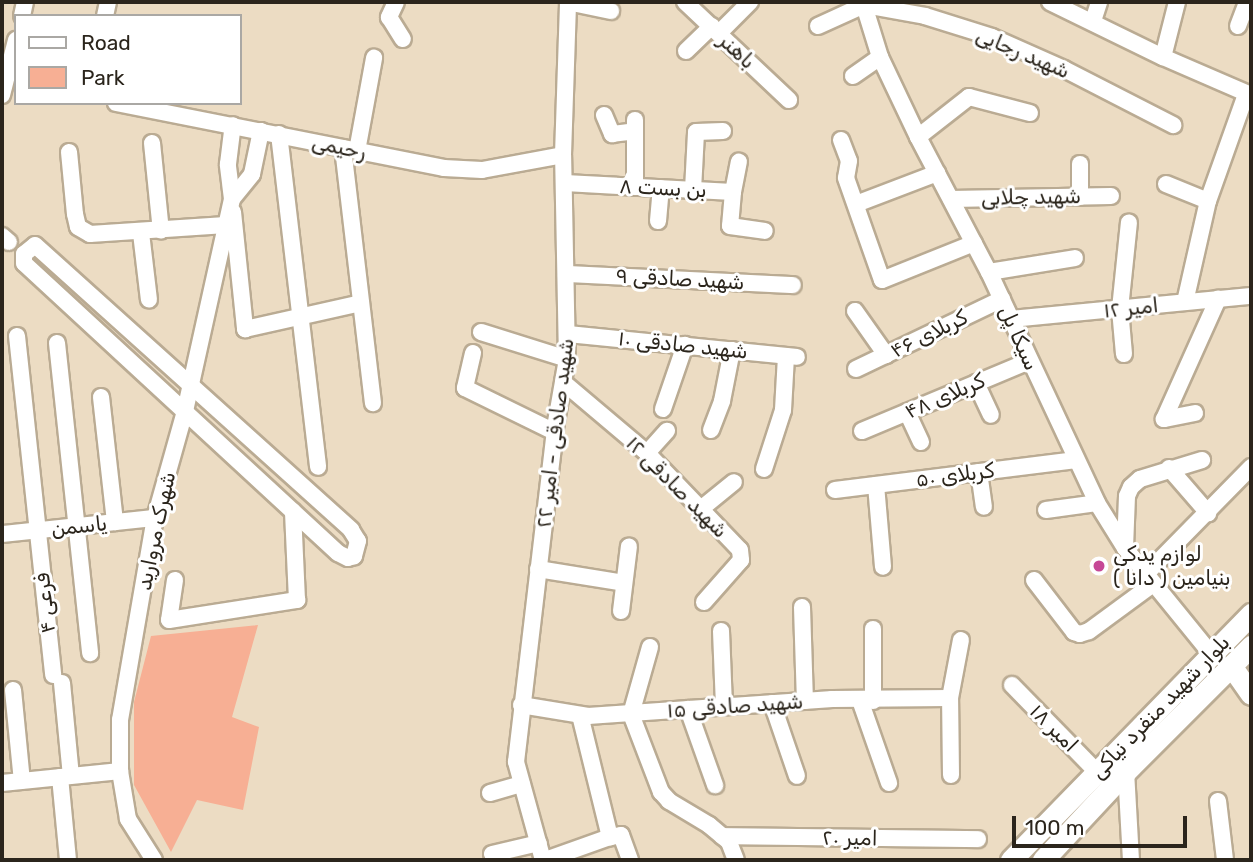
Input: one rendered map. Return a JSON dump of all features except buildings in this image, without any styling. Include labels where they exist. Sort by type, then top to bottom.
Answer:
[{"type":"main road","name":"بلوار شهید منفرد نیاکی","points":[[1011,860],[1251,614]]},
{"type":"main road","name":"بلوار شهید منفرد نیاکی","points":[[1046,858],[1126,771],[1251,646]]},
{"type":"main road","points":[[1232,667],[1251,694]]},
{"type":"main road","points":[[1031,841],[1046,858]]},
{"type":"street","points":[[396,2],[389,17],[403,39]]},
{"type":"street","points":[[568,2],[611,11]]},
{"type":"street","name":"شهید صادقی - امیر ۲۲","points":[[544,860],[516,762],[537,569],[567,359],[563,155],[568,2]]},
{"type":"street","name":"باهنر","points":[[685,2],[789,100]]},
{"type":"street","points":[[686,51],[750,2]]},
{"type":"street","points":[[1050,2],[1163,57],[1249,94],[1208,201],[1185,302]]},
{"type":"street","points":[[1093,21],[1099,2]]},
{"type":"street","points":[[1163,57],[1177,2]]},
{"type":"street","points":[[1238,26],[1247,2]]},
{"type":"street","points":[[818,26],[864,4]]},
{"type":"street","name":"سیکا پل","points":[[864,4],[880,57],[918,137],[989,272],[1097,503],[1125,548],[1211,653]]},
{"type":"street","name":"شهید رجایی","points":[[864,4],[925,16],[992,37],[1064,69],[1172,125]]},
{"type":"street","points":[[6,86],[14,49]]},
{"type":"street","points":[[853,76],[880,57]]},
{"type":"street","points":[[373,403],[360,303],[350,150],[374,58]]},
{"type":"street","points":[[918,137],[969,97],[1030,113]]},
{"type":"street","name":"رحیمی","points":[[137,105],[158,107],[350,150],[463,170],[482,170],[563,155]]},
{"type":"street","points":[[604,115],[612,134],[635,125],[635,187]]},
{"type":"street","name":"شهرک مروارید","points":[[154,860],[128,819],[120,771],[120,720],[155,518],[185,411],[232,200],[228,164],[233,125]]},
{"type":"street","name":"شهرک مروارید","points":[[232,200],[253,174],[261,131]]},
{"type":"street","points":[[693,190],[696,132],[723,131]]},
{"type":"street","points":[[279,135],[318,467]]},
{"type":"street","points":[[841,140],[849,160],[846,178],[883,280],[974,243]]},
{"type":"street","points":[[152,143],[161,231]]},
{"type":"street","points":[[69,152],[78,227],[90,234],[141,233],[226,225]]},
{"type":"street","points":[[733,192],[739,162]]},
{"type":"street","points":[[1080,164],[1080,197]]},
{"type":"street","points":[[856,204],[937,173]]},
{"type":"street","name":"بن بست ۸","points":[[565,183],[733,192],[730,226],[765,231]]},
{"type":"street","points":[[1166,184],[1208,201]]},
{"type":"street","points":[[658,221],[661,188]]},
{"type":"street","name":"شهید چلابی","points":[[951,199],[1111,196]]},
{"type":"street","points":[[232,200],[245,329],[360,303]]},
{"type":"street","points":[[1124,354],[1120,309],[1129,222]]},
{"type":"street","points":[[141,233],[149,300]]},
{"type":"street","points":[[36,245],[41,248],[191,385],[351,530],[358,541],[354,556],[348,558],[338,553],[24,263],[28,248],[36,245]]},
{"type":"street","points":[[989,272],[1075,258]]},
{"type":"street","name":"شهید صادقی ۹","points":[[566,274],[793,285]]},
{"type":"street","name":"امير ۱۲","points":[[1011,319],[1251,296]]},
{"type":"street","name":"کربلای ۴۶","points":[[856,369],[1002,299]]},
{"type":"street","points":[[1195,413],[1164,419],[1218,299]]},
{"type":"street","points":[[855,311],[886,355]]},
{"type":"street","points":[[481,332],[567,359]]},
{"type":"street","name":"شهید صادقی ۱۰","points":[[568,334],[792,356],[783,410],[764,469]]},
{"type":"street","name":"فرعی ۴","points":[[17,336],[57,679],[65,776],[68,860]]},
{"type":"street","points":[[57,343],[90,653]]},
{"type":"street","points":[[663,409],[685,345]]},
{"type":"street","points":[[711,430],[722,401],[732,350]]},
{"type":"street","points":[[473,353],[465,388],[555,432]]},
{"type":"street","name":"کربلای ۴۸","points":[[862,431],[1029,361]]},
{"type":"street","name":"شهید صادقی ۱۲","points":[[563,382],[647,453],[740,550],[741,561],[704,602]]},
{"type":"street","points":[[976,383],[991,415]]},
{"type":"street","points":[[101,397],[115,522]]},
{"type":"street","points":[[907,412],[922,442]]},
{"type":"street","points":[[647,453],[667,431]]},
{"type":"street","name":"کربلای ۵۰","points":[[835,490],[1076,460]]},
{"type":"street","points":[[1125,548],[1127,496],[1131,487],[1140,479],[1202,460]]},
{"type":"street","points":[[1034,580],[1073,632],[1080,634],[1090,631],[1149,579],[1251,467]]},
{"type":"street","points":[[1169,468],[1208,513]]},
{"type":"street","points":[[979,472],[984,507]]},
{"type":"street","points":[[702,508],[734,482]]},
{"type":"street","points":[[876,485],[883,567]]},
{"type":"street","points":[[1046,510],[1097,503]]},
{"type":"street","points":[[175,580],[169,620],[297,600],[293,511]]},
{"type":"street","name":"یاسمن","points":[[2,534],[155,518]]},
{"type":"street","points":[[621,611],[629,546]]},
{"type":"street","points":[[537,569],[624,583]]},
{"type":"street","points":[[802,607],[805,701]]},
{"type":"street","points":[[873,629],[867,701],[889,783]]},
{"type":"street","points":[[721,631],[724,706]]},
{"type":"street","points":[[951,775],[950,698],[961,640]]},
{"type":"street","points":[[650,647],[631,714],[661,792],[669,801],[729,842],[736,860]]},
{"type":"street","name":"امیر ۱۸","points":[[1012,685],[1096,771]]},
{"type":"street","points":[[13,690],[22,780]]},
{"type":"street","name":"شهید صادقی ۱۵","points":[[521,705],[580,715],[631,714],[805,701],[950,698]]},
{"type":"street","points":[[772,703],[797,776]]},
{"type":"street","points":[[688,709],[715,785]]},
{"type":"street","points":[[580,715],[610,837]]},
{"type":"street","points":[[2,782],[120,771]]},
{"type":"street","points":[[1126,771],[1131,860]]},
{"type":"street","points":[[490,793],[522,784]]},
{"type":"street","points":[[1218,801],[1225,860]]},
{"type":"street","points":[[544,860],[621,835],[630,860]]},
{"type":"street","name":"امیر ۲۰","points":[[722,836],[978,839]]},
{"type":"street","points":[[492,854],[539,843]]},
{"type":"green space","points":[[258,625],[232,717],[259,727],[243,810],[197,800],[171,852],[134,785],[134,702],[151,636]]},
{"type":"place","name":"لوازم یدکی بنیامین ( دانا )","points":[[1099,566]]}]
